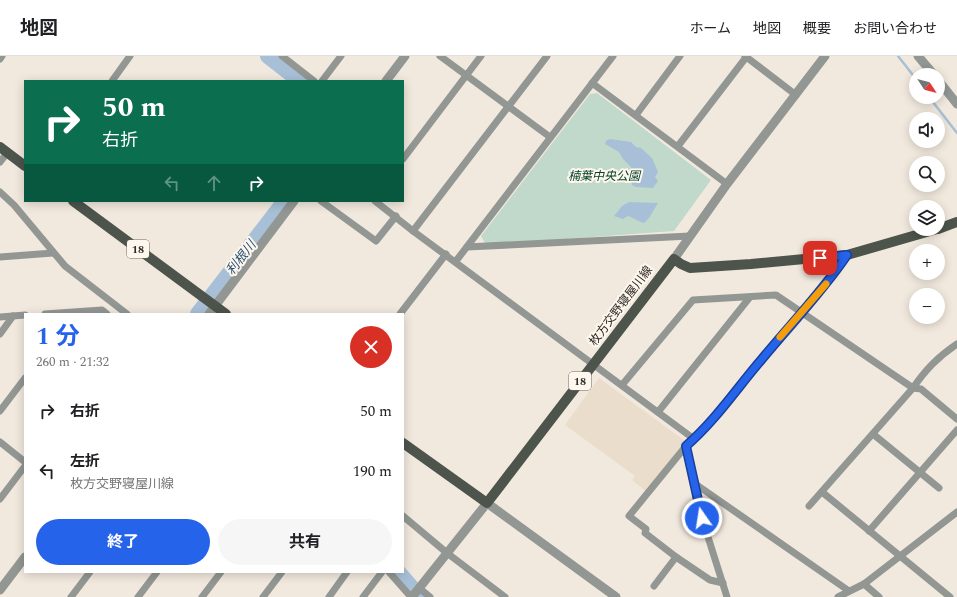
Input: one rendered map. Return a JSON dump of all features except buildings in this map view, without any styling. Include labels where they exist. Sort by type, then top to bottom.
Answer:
[{"type":"main road","points":[[4,150],[24,165]]},
{"type":"main road","name":"18","points":[[74,202],[209,305],[224,313]]},
{"type":"main road","points":[[945,226],[957,222]]},
{"type":"main road","points":[[674,259],[690,268],[847,255],[913,236]]},
{"type":"main road","name":"枚方交野寝屋川線","points":[[487,502],[674,259]]},
{"type":"main road","points":[[404,443],[487,502]]},
{"type":"street","points":[[113,80],[130,56]]},
{"type":"street","points":[[282,56],[313,80]]},
{"type":"street","points":[[323,80],[341,56]]},
{"type":"street","points":[[387,80],[405,56]]},
{"type":"street","points":[[440,56],[550,137]]},
{"type":"street","points":[[404,158],[481,56]]},
{"type":"street","points":[[413,231],[546,56]]},
{"type":"street","points":[[456,261],[613,56]]},
{"type":"street","points":[[636,115],[680,56]]},
{"type":"street","points":[[678,146],[746,56],[796,95]]},
{"type":"street","points":[[674,259],[727,184],[825,56]]},
{"type":"street","points":[[918,56],[928,68]]},
{"type":"street","points":[[592,82],[727,184]]},
{"type":"street","points":[[945,89],[957,104]]},
{"type":"street","points":[[0,162],[4,150]]},
{"type":"street","points":[[0,192],[14,205],[53,254],[65,266],[126,313]]},
{"type":"street","points":[[209,305],[293,202]]},
{"type":"street","points":[[322,202],[376,241],[396,216]]},
{"type":"street","points":[[376,202],[413,231],[456,261],[694,439]]},
{"type":"street","points":[[467,247],[690,236]]},
{"type":"street","points":[[0,257],[53,254]]},
{"type":"street","points":[[401,313],[446,254]]},
{"type":"street","points":[[723,583],[710,580],[676,557],[645,533],[646,529],[629,516],[686,446],[694,439],[801,312],[831,279],[847,255]]},
{"type":"street","points":[[622,385],[693,300],[776,295],[914,388],[921,389],[957,419]]},
{"type":"street","points":[[658,412],[750,297]]},
{"type":"street","points":[[74,313],[102,310],[106,313]]},
{"type":"street","points":[[0,317],[24,315]]},
{"type":"street","points":[[0,334],[13,316]]},
{"type":"street","points":[[809,506],[914,388],[923,373],[944,353],[957,344]]},
{"type":"street","points":[[0,411],[24,379]]},
{"type":"street","points":[[869,531],[957,430]]},
{"type":"street","points":[[873,434],[939,488]]},
{"type":"street","points":[[0,442],[24,461]]},
{"type":"street","points":[[686,446],[702,518],[727,597]]},
{"type":"street","points":[[0,499],[24,467]]},
{"type":"street","points":[[694,483],[849,591]]},
{"type":"street","points":[[822,492],[950,597]]},
{"type":"street","points":[[390,573],[412,597],[487,502],[616,597]]},
{"type":"street","points":[[838,597],[864,584],[957,512]]},
{"type":"street","points":[[404,517],[505,597]]},
{"type":"street","points":[[654,586],[676,557]]},
{"type":"street","points":[[0,590],[24,558]]},
{"type":"street","points":[[73,597],[89,573]]},
{"type":"street","points":[[138,597],[156,573]]},
{"type":"street","points":[[202,597],[220,573]]},
{"type":"street","points":[[263,597],[281,573]]},
{"type":"street","points":[[329,597],[346,573]]},
{"type":"street","points":[[363,597],[381,573]]},
{"type":"street","points":[[864,584],[879,597]]},
{"type":"street","points":[[419,588],[430,597]]},
{"type":"shaded area","points":[[599,378],[685,441],[647,492],[632,480],[635,476],[565,425]]},
{"type":"green space","name":"楠葉中央公園","points":[[597,93],[711,180],[674,231],[486,245],[481,236],[590,94]]},
{"type":"water","points":[[610,139],[631,142],[636,147],[641,148],[652,158],[658,172],[655,177],[658,181],[653,188],[636,187],[632,185],[631,167],[623,159],[619,152],[605,144],[606,141]]},
{"type":"water","points":[[629,202],[658,203],[649,218],[644,223],[628,216],[623,219],[614,216],[622,206]]},
{"type":"waterway","name":"利根川","points":[[268,56],[299,80]]},
{"type":"waterway","points":[[898,56],[909,70]]},
{"type":"waterway","points":[[934,104],[957,133]]},
{"type":"waterway","name":"利根川","points":[[199,313],[284,202]]},
{"type":"waterway","name":"利根川","points":[[399,573],[420,597]]},
{"type":"slow traffic","points":[[780,337],[826,284]]},
{"type":"route","points":[[702,518],[686,446],[710,422],[801,312],[831,279],[847,255],[820,258]]}]
